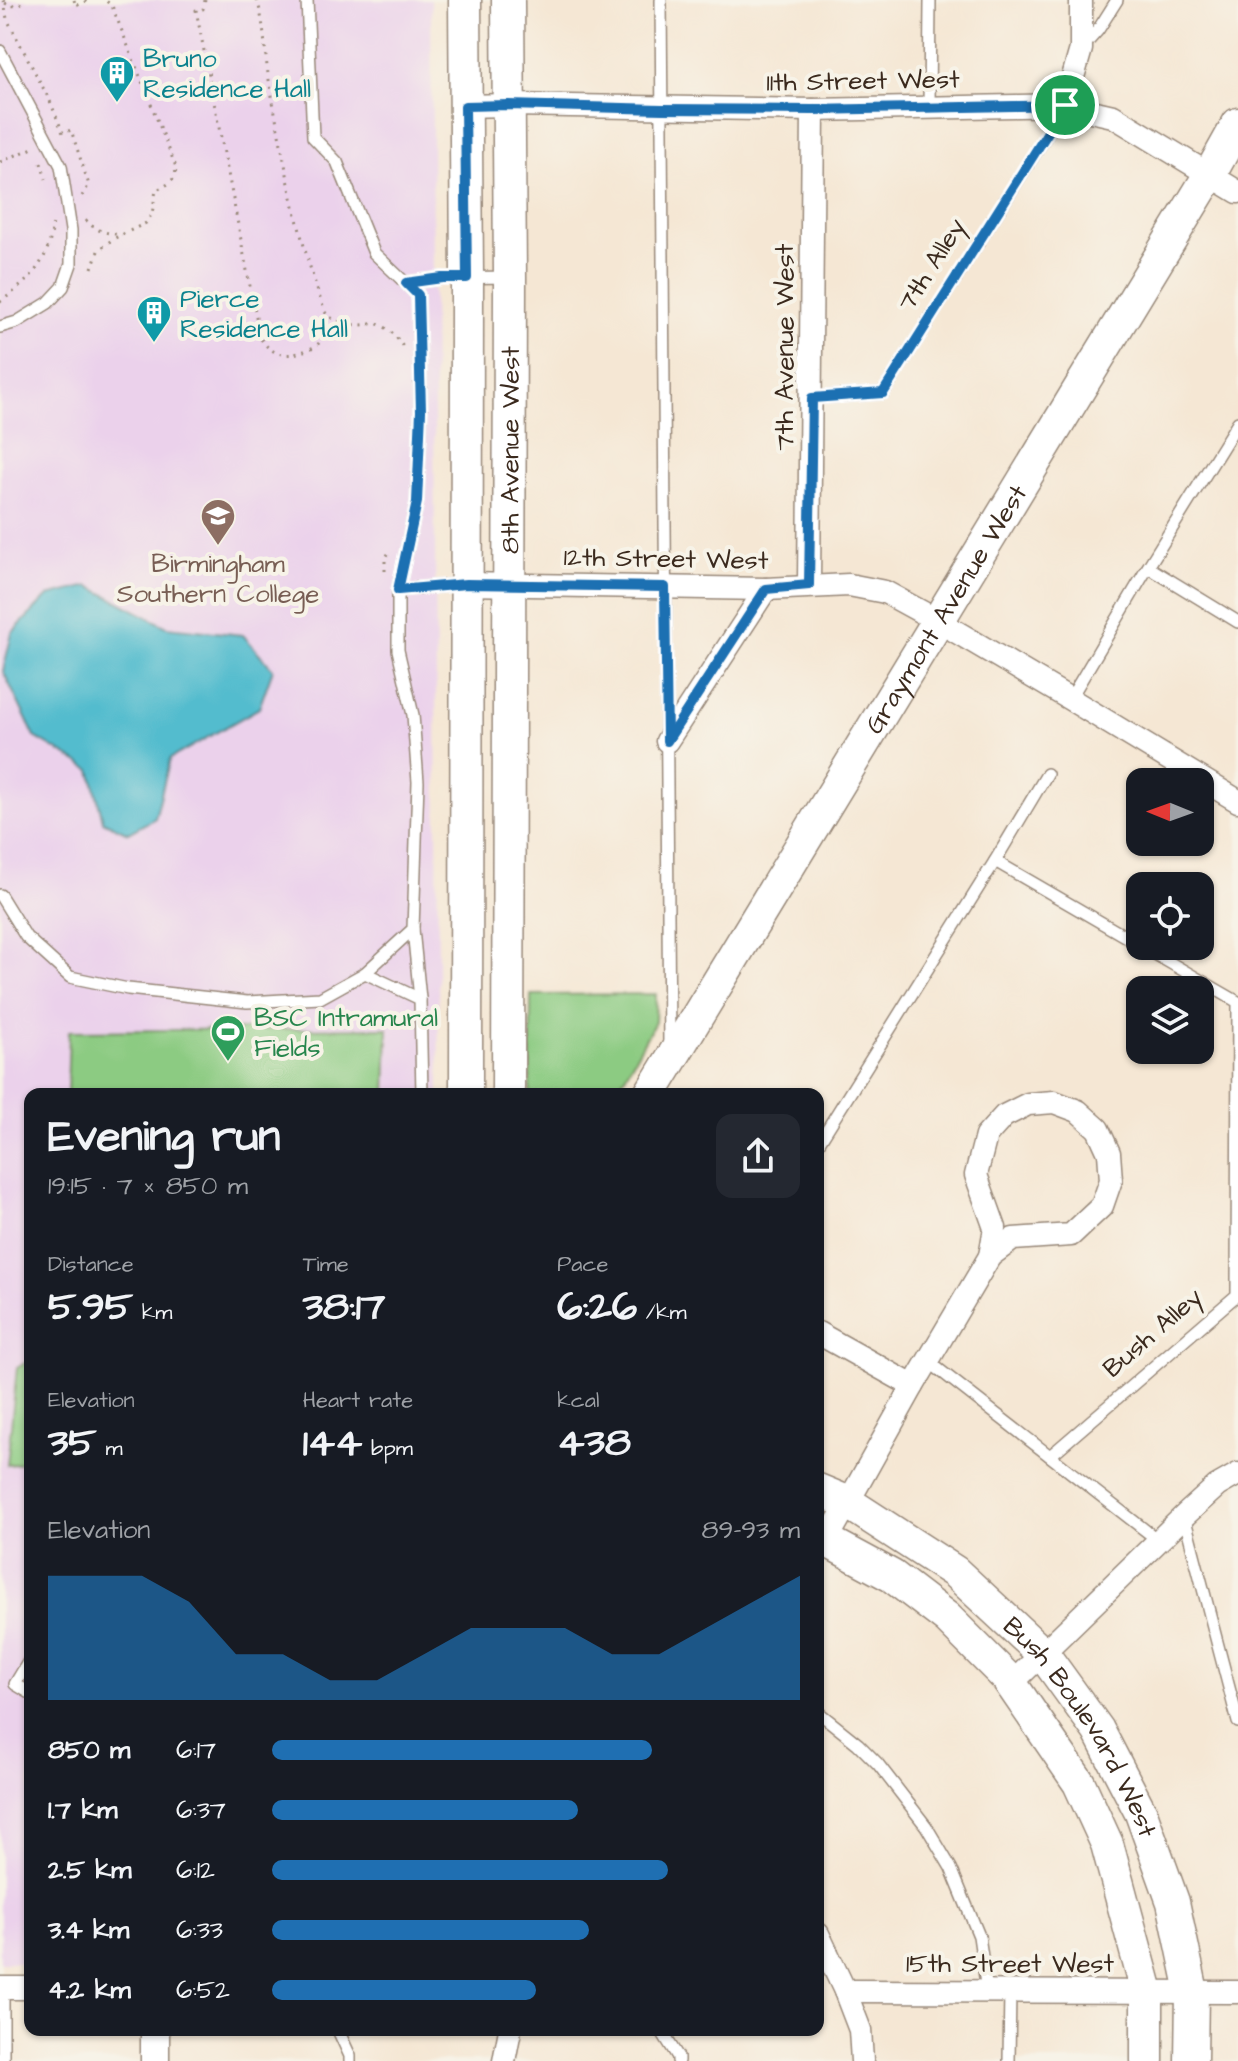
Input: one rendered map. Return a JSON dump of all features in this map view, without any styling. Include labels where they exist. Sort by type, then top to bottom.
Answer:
[{"type":"main road","name":"8th Avenue West","points":[[465,0],[466,1088]]},
{"type":"main road","name":"8th Avenue West","points":[[508,0],[508,1088]]},
{"type":"main road","name":"Graymont Avenue West","points":[[654,1088],[1238,124]]},
{"type":"main road","name":"Bush Boulevard West","points":[[832,1496],[955,1572],[1043,1654],[1098,1730],[1141,1813],[1173,1902],[1192,1992],[1191,2061]]},
{"type":"main road","name":"Bush Boulevard West","points":[[824,1539],[892,1576],[947,1618],[1011,1684],[1079,1783],[1107,1844],[1147,1992],[1147,2061]]},
{"type":"street","points":[[1065,105],[1081,49],[1081,0]]},
{"type":"street","name":"11th Street West","points":[[465,106],[813,110],[1065,105],[1113,116],[1238,192]]},
{"type":"street","name":"7th Avenue West","points":[[809,585],[813,110]]},
{"type":"street","name":"12th Street West","points":[[466,584],[766,589],[849,585],[885,592],[1238,801]]},
{"type":"street","points":[[667,741],[766,589]]},
{"type":"street","points":[[824,1530],[832,1496],[913,1386],[990,1256],[995,1228],[976,1175],[986,1136],[1004,1116],[1028,1104],[1054,1102],[1078,1111],[1098,1129],[1109,1153],[1111,1180],[1102,1206],[1071,1235],[1013,1239],[990,1256]]},
{"type":"street","points":[[824,1336],[913,1386]]},
{"type":"street","points":[[1011,1684],[1184,1516],[1217,1486],[1238,1474]]},
{"type":"street","points":[[824,1947],[860,2030],[862,2061]]},
{"type":"street","points":[[1,1988],[24,1988]]},
{"type":"street","name":"15th Street West","points":[[845,1991],[1238,1992]]},
{"type":"street","points":[[155,2036],[155,2061]]},
{"type":"street","points":[[504,2061],[509,2036]]},
{"type":"lane","points":[[307,0],[313,137],[337,162],[374,253],[418,295],[421,411],[417,502],[398,590],[398,650],[413,715],[418,782],[413,929],[420,999],[422,1088]]},
{"type":"lane","points":[[661,0],[669,1063]]},
{"type":"lane","points":[[929,107],[930,0]]},
{"type":"lane","points":[[1081,49],[1098,30],[1117,0]]},
{"type":"lane","points":[[0,51],[61,166],[71,230],[71,264],[63,287],[48,303],[17,322],[0,327]]},
{"type":"lane","name":"7th Alley","points":[[812,398],[883,393],[1065,105]]},
{"type":"lane","points":[[406,283],[442,278],[510,277]]},
{"type":"lane","points":[[1070,699],[1238,422]]},
{"type":"lane","points":[[1148,567],[1238,622]]},
{"type":"lane","points":[[398,590],[466,584]]},
{"type":"lane","points":[[824,1134],[1047,774]]},
{"type":"lane","name":"Bush Alley","points":[[995,861],[1126,937]]},
{"type":"lane","points":[[0,895],[26,937],[70,977],[128,989],[247,1002],[320,998],[365,973],[413,929]]},
{"type":"lane","name":"Bush Alley","points":[[1050,1456],[1238,1296],[1238,1002],[1165,960]]},
{"type":"lane","points":[[365,973],[420,999]]},
{"type":"lane","points":[[928,1361],[1159,1541]]},
{"type":"lane","points":[[1184,1516],[1238,1722]]},
{"type":"lane","points":[[24,1669],[15,1684],[24,1689]]},
{"type":"lane","points":[[824,1717],[878,1764],[926,1826],[951,1868],[979,1936],[987,1991]]},
{"type":"lane","points":[[1,1988],[3,2061]]},
{"type":"lane","points":[[1009,2061],[1010,1991]]},
{"type":"lane","points":[[341,2036],[350,2061]]},
{"type":"lane","points":[[665,2036],[678,2061]]},
{"type":"path","points":[[5,3],[18,6],[26,0]]},
{"type":"path","points":[[74,0],[76,6],[89,0]]},
{"type":"path","points":[[92,268],[98,251],[146,223],[152,214],[156,190],[173,181],[176,175],[176,167],[112,6],[105,0]]},
{"type":"path","points":[[205,0],[203,9],[196,10],[260,337],[264,344],[279,354],[290,355],[317,346],[326,333],[327,316],[305,252],[290,189],[267,73],[257,0]]},
{"type":"path","points":[[0,162],[34,146],[49,186]]},
{"type":"path","points":[[0,302],[33,274],[43,258],[50,243],[53,208]]},
{"type":"path","points":[[84,217],[92,228],[122,235]]},
{"type":"path","points":[[327,316],[351,324],[381,325],[394,334],[407,353]]},
{"type":"path","points":[[385,571],[385,559],[395,544]]},
{"type":"shaded area","name":"Birmingham Southern College","points":[[0,0],[431,0],[439,1088],[24,1088],[24,1962],[0,1962]]},
{"type":"green space","points":[[656,994],[655,1022],[618,1088],[530,1088],[531,995]]},
{"type":"green space","name":"BSC Intramural Fields","points":[[388,1028],[386,1088],[67,1088],[69,1031]]},
{"type":"green space","points":[[24,1364],[24,1463],[7,1465],[17,1368]]},
{"type":"water","points":[[89,586],[167,627],[243,635],[273,669],[259,708],[170,759],[155,818],[128,833],[103,821],[91,770],[35,737],[3,671],[12,633],[48,596]]},
{"type":"place","name":"Bruno Residence Hall","points":[[117,104]]},
{"type":"place","name":"Pierce Residence Hall","points":[[154,344]]},
{"type":"place","name":"Birmingham Southern College","points":[[218,547]]},
{"type":"place","name":"BSC Intramural Fields","points":[[228,1063]]},
{"type":"route","points":[[1065,105],[883,393],[812,398],[809,585],[766,589],[667,741],[665,587],[466,584],[398,590],[417,502],[421,411],[418,295],[406,283],[467,278],[465,106],[813,110],[1065,105]]}]
